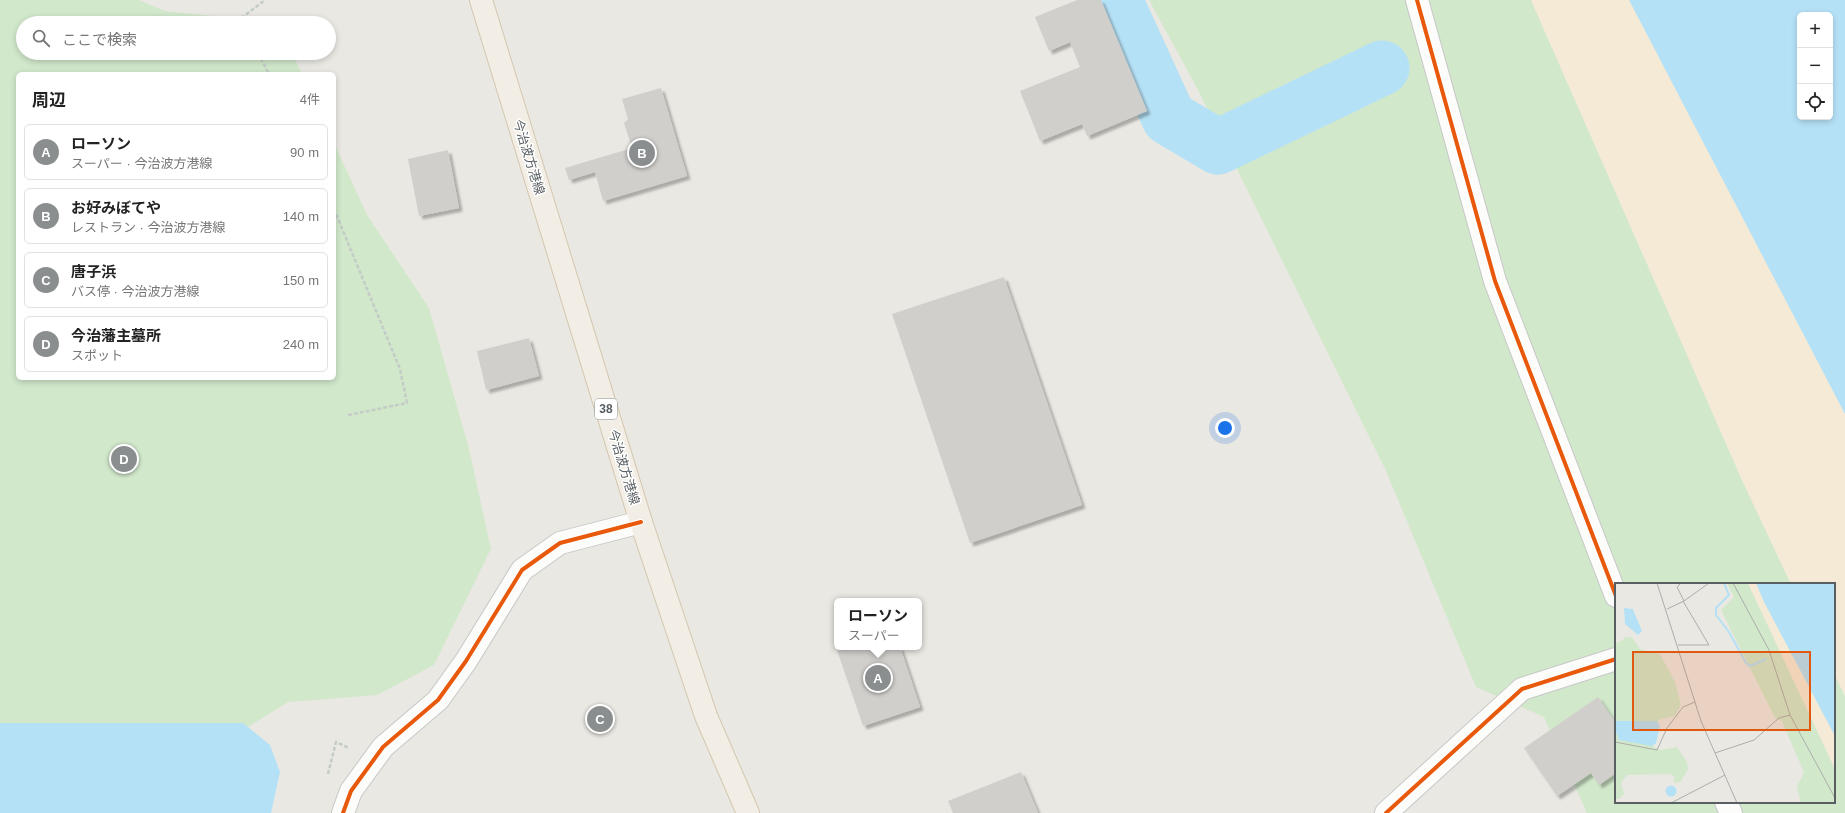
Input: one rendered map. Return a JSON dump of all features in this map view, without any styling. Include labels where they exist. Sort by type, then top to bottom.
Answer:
[{"type":"main road","name":"今治波方港線","points":[[481,0],[641,522],[706,716],[748,813]]},
{"type":"street","points":[[1417,0],[1495,281],[1615,593]]},
{"type":"street","points":[[343,813],[351,791],[383,746],[438,700],[466,661],[522,570],[560,543],[641,522]]},
{"type":"street","points":[[1386,813],[1522,690],[1615,659]]},
{"type":"street","points":[[1726,803],[1731,813]]},
{"type":"path","points":[[244,16],[265,0]]},
{"type":"path","points":[[262,60],[268,72]]},
{"type":"path","points":[[336,214],[400,369],[407,403],[348,415]]},
{"type":"green space","points":[[0,0],[139,0],[165,11],[212,16],[16,16],[16,60],[295,60],[301,72],[16,72],[16,380],[336,380],[336,147],[367,215],[429,308],[469,449],[491,549],[434,665],[377,695],[288,702],[182,768],[0,813]]},
{"type":"green space","points":[[1149,0],[1531,0],[1742,480],[1791,583],[1615,583],[1615,803],[1835,803],[1835,675],[1845,696],[1845,813],[1587,813],[1544,717],[1476,687],[1386,471],[1197,88]]},
{"type":"sand","points":[[1531,0],[1629,0],[1845,414],[1845,696],[1835,675],[1835,583],[1791,583],[1742,480]]},
{"type":"water","points":[[1629,0],[1845,0],[1845,414]]},
{"type":"water","points":[[0,723],[243,723],[270,745],[280,772],[271,813],[0,813]]},
{"type":"building","points":[[1077,0],[1101,0],[1147,111],[1087,136],[1082,124],[1040,141],[1020,91],[1080,67],[1070,42],[1049,51],[1035,17]]},
{"type":"building","points":[[661,88],[687,176],[603,201],[595,172],[569,180],[565,168],[632,148],[624,123],[628,119],[622,99]]},
{"type":"building","points":[[448,150],[459,208],[419,216],[408,159]]},
{"type":"building","points":[[1004,277],[1082,505],[970,543],[892,314]]},
{"type":"building","points":[[529,338],[539,376],[486,390],[477,351]]},
{"type":"building","points":[[837,650],[901,650],[920,707],[863,726]]},
{"type":"building","points":[[1598,697],[1615,722],[1615,774],[1599,785],[1591,773],[1557,796],[1524,748]]},
{"type":"building","points":[[1021,772],[1038,813],[953,813],[948,801]]},
{"type":"waterway","points":[[1115,0],[1169,118],[1218,147],[1382,68]]},
{"type":"cycle path","points":[[1417,0],[1495,281],[1615,593]]},
{"type":"cycle path","points":[[343,813],[351,791],[383,747],[438,700],[466,661],[522,570],[560,543],[641,522]]},
{"type":"cycle path","points":[[1386,813],[1522,689],[1615,659]]},
{"type":"place","name":"お好みぼてや","points":[[642,153]]},
{"type":"place","name":"今治藩主墓所","points":[[124,459]]},
{"type":"place","name":"ローソン","points":[[878,678]]},
{"type":"place","name":"唐子浜","points":[[600,719]]}]
